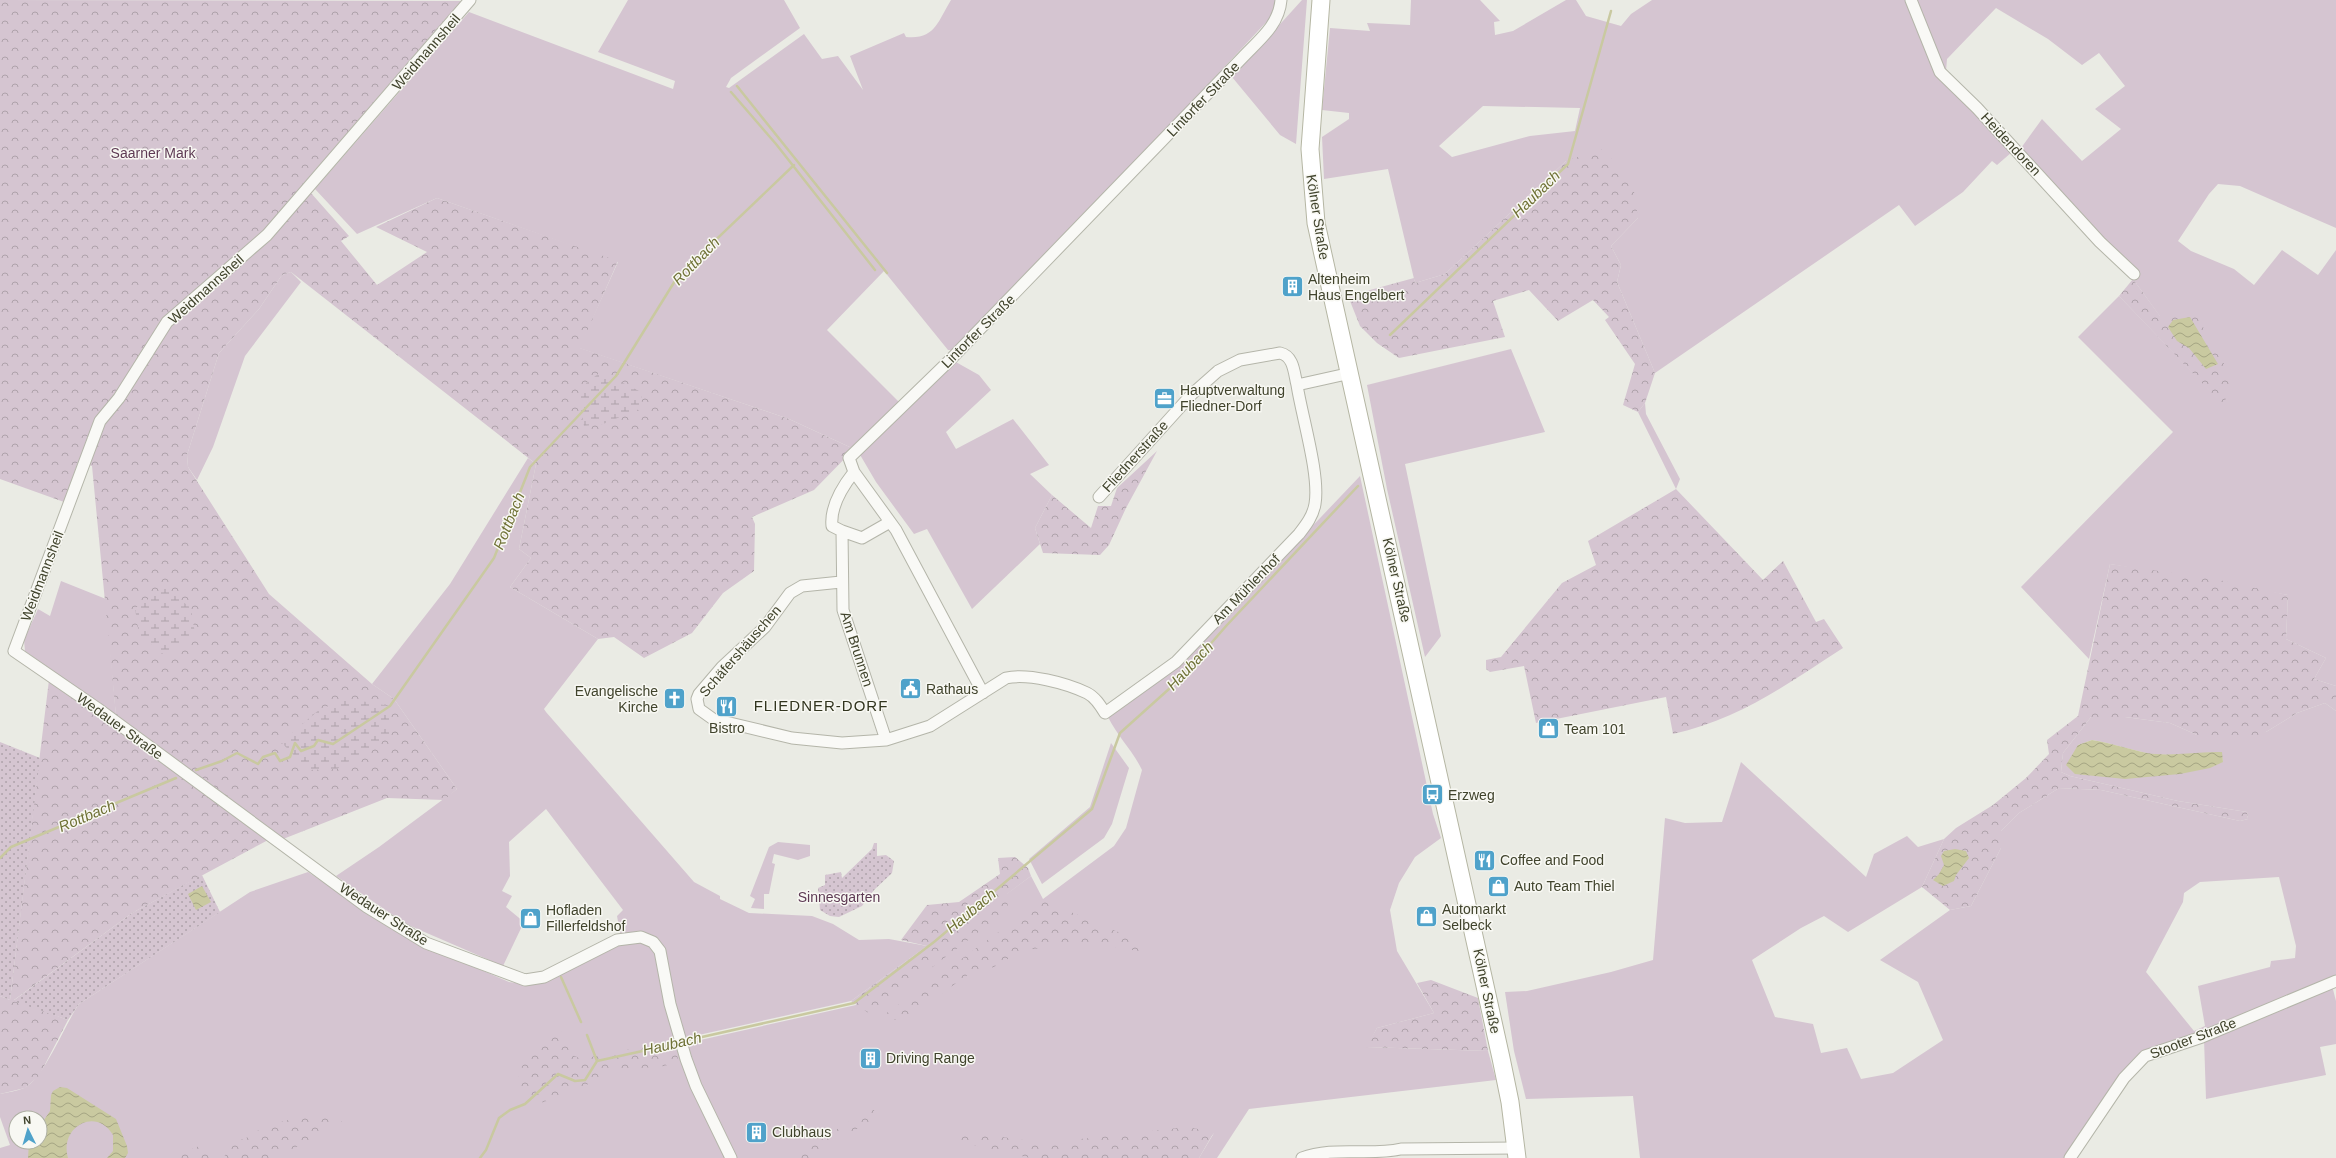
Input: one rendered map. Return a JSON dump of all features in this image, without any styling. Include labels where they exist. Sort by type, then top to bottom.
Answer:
[{"type":"main road","name":"Kölner Straße","points":[[1321,0],[1310,149],[1311,185],[1316,223],[1502,1058],[1510,1102],[1516,1153]]},
{"type":"street","name":"Weidmannsheil","points":[[14,651],[100,421],[119,398],[167,322],[267,235],[470,0]]},
{"type":"street","name":"Lintorfer Straße","points":[[983,693],[890,522],[854,472],[848,458],[960,350],[1238,62],[1272,26],[1280,8],[1281,0]]},
{"type":"street","name":"Heidendoren","points":[[1911,0],[1940,72],[1977,108],[2100,242],[2134,274]]},
{"type":"street","name":"Fliednerstraße","points":[[1098,497],[1192,394],[1218,371],[1240,360],[1280,353],[1285,354],[1290,360],[1298,385]]},
{"type":"street","points":[[1298,385],[1350,373]]},
{"type":"street","name":"Am Mühlenhof","points":[[705,715],[745,728],[792,738],[842,743],[886,740],[930,726],[1006,678],[1017,675],[1031,677],[1087,693],[1096,700],[1105,713],[1176,662],[1299,534],[1311,517],[1316,497],[1314,473],[1298,385]]},
{"type":"street","points":[[854,472],[844,485],[831,518],[832,526],[842,532],[862,538],[890,522]]},
{"type":"street","name":"Am Brunnen","points":[[842,532],[841,582],[843,610],[877,707],[886,740]]},
{"type":"street","name":"Schäfershäuschen","points":[[705,715],[697,705],[699,694],[722,667],[765,627],[790,593],[802,586],[841,582]]},
{"type":"street","name":"Wedauer Straße","points":[[14,651],[97,708],[367,907],[426,943],[525,980],[544,977],[617,940],[641,937],[653,942],[660,951],[670,1004],[680,1041],[696,1086],[731,1158]]},
{"type":"street","name":"Stooter Straße","points":[[2070,1158],[2124,1078],[2145,1056],[2202,1037],[2336,981]]},
{"type":"street","points":[[1302,1158],[1323,1154],[1347,1155],[1387,1152],[1401,1149],[1516,1153]]},
{"type":"green space","name":"Saarner Mark","points":[[0,0],[461,1],[303,184],[349,236],[341,241],[377,285],[427,252],[376,227],[437,198],[618,261],[580,348],[789,419],[854,449],[814,490],[752,517],[755,524],[754,571],[723,593],[692,633],[644,658],[614,637],[598,639],[510,587],[531,558],[519,549],[536,464],[291,272],[282,275],[259,309],[219,353],[187,455],[188,467],[269,594],[372,684],[394,699],[457,789],[444,800],[387,798],[273,843],[270,839],[132,913],[14,1000],[68,1020],[39,1076],[25,1088],[0,1094],[0,996],[10,1000],[49,680],[116,716],[92,466],[78,462],[64,502],[0,479]]},
{"type":"green space","points":[[628,0],[784,0],[800,28],[731,78],[726,87],[729,88],[804,34],[822,59],[838,56],[863,90],[850,56],[904,33],[906,37],[916,37],[930,32],[939,22],[951,0],[1276,0],[1272,16],[956,350],[948,350],[884,271],[827,330],[900,403],[854,449],[789,419],[579,348],[618,262],[437,198],[357,234],[315,189],[469,12],[673,89],[675,81],[598,52]]},
{"type":"green space","points":[[1302,0],[1307,0],[1296,144],[1280,135],[1232,77]]},
{"type":"green space","points":[[1411,0],[1480,0],[1500,21],[1494,22],[1495,35],[1513,31],[1566,0],[1576,0],[1586,16],[1621,26],[1631,14],[1652,0],[2336,0],[2336,228],[2240,186],[2218,184],[2209,194],[2178,241],[2191,251],[2234,269],[2254,285],[2282,250],[2318,275],[2336,250],[2336,686],[2314,679],[2326,658],[2286,639],[2288,595],[2110,564],[2089,659],[2021,587],[2173,432],[2078,337],[2119,296],[2224,405],[2133,279],[2016,155],[2042,119],[2082,161],[2121,129],[2095,109],[2125,86],[2099,53],[2082,65],[2048,39],[1996,8],[1947,59],[1946,71],[1986,126],[2012,152],[1997,165],[1992,161],[1963,192],[1915,226],[1899,205],[1655,373],[1617,282],[1621,265],[1611,246],[1638,218],[1566,161],[1445,274],[1415,283],[1388,169],[1324,179],[1322,137],[1349,119],[1349,113],[1322,110],[1330,28],[1370,31],[1367,23],[1410,25]],"holes":[[[1483,106],[1580,108],[1575,131],[1530,136],[1452,157],[1439,146]]]},
{"type":"green space","points":[[1601,149],[1632,178],[1638,218],[1611,246],[1621,265],[1617,282],[1655,373],[1645,403],[1638,412],[1623,405],[1635,364],[1605,320],[1609,317],[1593,300],[1558,321],[1529,290],[1493,301],[1505,337],[1399,358],[1377,343],[1360,326],[1348,296],[1414,278],[1415,283],[1445,274],[1566,161]]},
{"type":"green space","points":[[291,272],[301,282],[245,356],[213,447],[197,480],[188,467],[187,455],[219,353],[259,309],[282,275]]},
{"type":"green space","points":[[2133,279],[2160,316],[2195,313],[2231,376],[2224,406],[2119,296]]},
{"type":"green space","points":[[1511,349],[1545,432],[1405,464],[1441,636],[1425,657],[1387,489],[1367,385]]},
{"type":"green space","points":[[954,361],[979,375],[991,390],[946,432],[956,449],[1013,419],[1049,465],[1030,474],[1052,495],[1035,528],[1040,544],[972,609],[927,529],[914,534],[876,482],[859,453],[931,387]]},
{"type":"green space","points":[[601,372],[641,392],[642,408],[603,424],[584,426],[578,396],[587,382]]},
{"type":"green space","points":[[1645,403],[1646,414],[1680,479],[1676,489],[1638,412]]},
{"type":"green space","points":[[1157,451],[1126,508],[1109,545],[1100,555],[1043,553],[1035,528],[1052,495],[1091,528],[1098,506],[1111,506],[1117,488]]},
{"type":"green space","points":[[528,458],[536,464],[519,549],[531,558],[510,587],[598,639],[544,709],[546,712],[694,882],[720,896],[720,899],[749,913],[812,916],[833,924],[859,940],[889,939],[927,946],[851,1001],[676,1040],[678,1045],[856,1005],[1031,876],[1043,899],[1114,846],[1126,828],[1142,770],[1108,717],[1186,659],[1360,476],[1433,814],[1441,838],[1415,857],[1399,883],[1390,910],[1397,951],[1434,1013],[1377,1028],[1367,1047],[1488,1051],[1496,1080],[1249,1109],[1217,1158],[1199,1158],[1214,1133],[1191,1158],[0,1158],[0,1148],[8,1146],[8,1150],[48,1150],[48,1110],[8,1110],[8,1139],[0,1117],[0,1094],[24,1088],[32,1083],[54,1050],[79,1004],[250,892],[308,872],[398,931],[428,947],[509,982],[529,985],[546,982],[622,943],[617,916],[623,910],[546,809],[509,842],[510,876],[502,891],[512,896],[506,907],[524,922],[503,966],[406,924],[336,876],[379,847],[457,789],[394,699],[372,684],[450,584]]},
{"type":"green space","points":[[1676,489],[1763,580],[1783,561],[1816,622],[1824,619],[1843,648],[1782,687],[1741,710],[1720,719],[1673,734],[1666,697],[1536,723],[1524,666],[1490,672],[1486,669],[1486,660],[1501,657],[1562,583],[1596,565],[1588,541]]},
{"type":"green space","points":[[2110,564],[2214,579],[2288,595],[2286,639],[2326,658],[2314,679],[2336,686],[2336,711],[2325,703],[2297,713],[2266,732],[2244,740],[2197,735],[2170,723],[2125,717],[2091,717],[2063,753],[2061,772],[2070,776],[2178,801],[2247,812],[2248,819],[2240,821],[2101,790],[2059,788],[2019,813],[2001,831],[2001,848],[1971,906],[1950,910],[1922,887],[1944,839],[1956,828],[1993,805],[2026,778],[2049,754],[2047,740],[2078,716]]},
{"type":"green space","points":[[61,581],[106,599],[116,716],[25,651],[24,640],[38,609],[50,616]]},
{"type":"green space","points":[[165,588],[191,608],[195,634],[167,657],[139,635],[135,608]]},
{"type":"green space","points":[[349,699],[390,706],[389,735],[337,769],[308,770],[281,742],[320,709]]},
{"type":"green space","points":[[2325,703],[2336,711],[2336,975],[2330,978],[2336,1001],[2336,1044],[2320,1047],[2326,1075],[2206,1099],[2204,1039],[2150,1058],[2135,1071],[2071,1158],[1640,1158],[1633,1096],[1526,1099],[1514,1051],[1505,992],[1527,991],[1611,972],[1653,960],[1665,818],[1685,823],[1722,822],[1741,762],[1866,877],[1874,854],[1907,836],[1918,847],[1944,839],[1922,887],[1848,932],[1824,916],[1801,928],[1752,960],[1775,1017],[1813,1024],[1821,1053],[1847,1048],[1861,1079],[1893,1073],[1943,1040],[1918,982],[1880,960],[1950,910],[1971,906],[2001,848],[2001,831],[2019,813],[2059,788],[2101,790],[2240,821],[2248,819],[2247,812],[2178,801],[2070,776],[2061,772],[2063,753],[2091,717],[2125,717],[2170,723],[2197,735],[2266,732],[2297,713]],"holes":[[[2092,740],[2156,754],[2175,755],[2221,752],[2223,762],[2078,745]],[[2279,877],[2296,946],[2295,958],[2271,961],[2270,967],[2198,986],[2205,1026],[2194,1031],[2146,972],[2183,902],[2184,893],[2200,882]]]},
{"type":"green space","points":[[0,742],[40,758],[10,1000],[0,996]]},
{"type":"green space","points":[[1111,743],[1129,768],[1112,824],[1104,838],[1042,884],[1029,859],[1090,807]]},
{"type":"green space","points":[[778,842],[810,845],[810,856],[798,860],[774,854],[772,863],[775,864],[769,894],[764,894],[764,909],[751,908],[755,899],[750,896],[769,847]]},
{"type":"green space","name":"Sinnesgarten","points":[[874,843],[877,843],[877,856],[886,855],[894,861],[892,873],[874,890],[862,906],[839,917],[830,916],[820,910],[818,888],[825,885],[825,875],[841,872],[842,878],[872,849]]},
{"type":"green space","points":[[1015,857],[1028,868],[1031,876],[1007,894],[1008,910],[870,1014],[851,1001],[927,946],[901,940],[927,905],[959,902],[1000,874],[998,858]]},
{"type":"green space","points":[[202,875],[220,912],[79,1004],[68,1020],[13,1001],[132,913]]},
{"type":"green space","points":[[1043,900],[1146,944],[1144,952],[1091,943],[1023,950],[994,967],[969,974],[927,1004],[899,1020],[877,1020]]},
{"type":"green space","points":[[1431,980],[1478,998],[1488,1051],[1366,1047],[1377,1028],[1434,1013],[1417,983]]},
{"type":"green space","points":[[559,1029],[571,1045],[571,1054],[581,1059],[676,1040],[678,1062],[664,1066],[615,1071],[566,1095],[537,1104],[521,1089],[519,1078],[520,1070],[530,1053],[552,1033]]},
{"type":"green space","points":[[872,1107],[878,1117],[824,1147],[813,1158],[792,1158]]},
{"type":"green space","points":[[336,1114],[340,1116],[342,1122],[276,1158],[223,1158],[239,1136],[243,1140],[265,1126],[292,1119]]},
{"type":"green space","points":[[1187,1127],[1214,1132],[1199,1158],[1030,1158],[955,1141],[960,1131],[1045,1143]]},
{"type":"green space","points":[[206,1143],[213,1158],[171,1158]]},
{"type":"water","points":[[2190,317],[2218,364],[2206,369],[2189,348],[2177,341],[2168,327],[2173,320]]},
{"type":"water","points":[[2092,740],[2156,754],[2222,752],[2223,762],[2210,768],[2180,774],[2125,779],[2075,774],[2066,765],[2078,745]]},
{"type":"water","points":[[1955,849],[1966,851],[1969,858],[1956,875],[1954,881],[1943,886],[1933,880],[1939,874],[1944,865],[1941,856],[1944,851]]},
{"type":"water","points":[[202,886],[211,902],[196,910],[188,894]]},
{"type":"water","points":[[60,1087],[67,1088],[116,1119],[127,1146],[128,1153],[125,1158],[107,1158],[113,1151],[113,1135],[106,1126],[98,1122],[89,1121],[74,1129],[69,1137],[67,1147],[68,1158],[28,1158],[28,1150],[48,1150],[48,1114],[50,1111],[51,1095],[53,1091]]},
{"type":"waterway","name":"Haubach","points":[[1390,335],[1568,164],[1611,11]]},
{"type":"waterway","points":[[737,86],[887,273]]},
{"type":"waterway","points":[[731,92],[776,144],[875,270]]},
{"type":"waterway","name":"Rottbach","points":[[196,770],[222,761],[237,753],[258,764],[263,757],[275,753],[280,761],[290,757],[295,743],[301,751],[314,746],[318,740],[333,744],[390,706],[494,558],[530,467],[616,376],[678,276],[794,165]]},
{"type":"waterway","name":"Haubach","points":[[684,1041],[854,1003],[934,942],[1092,809],[1120,733],[1179,680],[1227,625],[1358,486]]},
{"type":"waterway","name":"Rottbach","points":[[0,858],[11,847],[176,778]]},
{"type":"waterway","points":[[561,977],[581,1022]]},
{"type":"waterway","points":[[587,1035],[597,1061]]},
{"type":"waterway","name":"Haubach","points":[[480,1158],[486,1150],[499,1118],[510,1110],[525,1104],[558,1074],[575,1081],[585,1080],[597,1061],[679,1043]]},
{"type":"place","name":"Altenheim Haus Engelbert","points":[[1292,287]]},
{"type":"place","name":"Hauptverwaltung Fliedner-Dorf","points":[[1164,398]]},
{"type":"place","name":"Rathaus","points":[[911,689]]},
{"type":"place","name":"Evangelische Kirche","points":[[674,699]]},
{"type":"place","name":"Bistro","points":[[727,706]]},
{"type":"place","name":"Team 101","points":[[1548,729]]},
{"type":"place","name":"Erzweg","points":[[1432,795]]},
{"type":"place","name":"Coffee and Food","points":[[1484,860]]},
{"type":"place","name":"Auto Team Thiel","points":[[1499,886]]},
{"type":"place","name":"Automarkt Selbeck","points":[[1426,917]]},
{"type":"place","name":"Hofladen Fillerfeldshof","points":[[530,918]]},
{"type":"place","name":"Driving Range","points":[[870,1058]]},
{"type":"place","name":"Clubhaus","points":[[756,1132]]},
{"type":"district","name":"FLIEDNER-DORF","points":[[821,706]]}]
